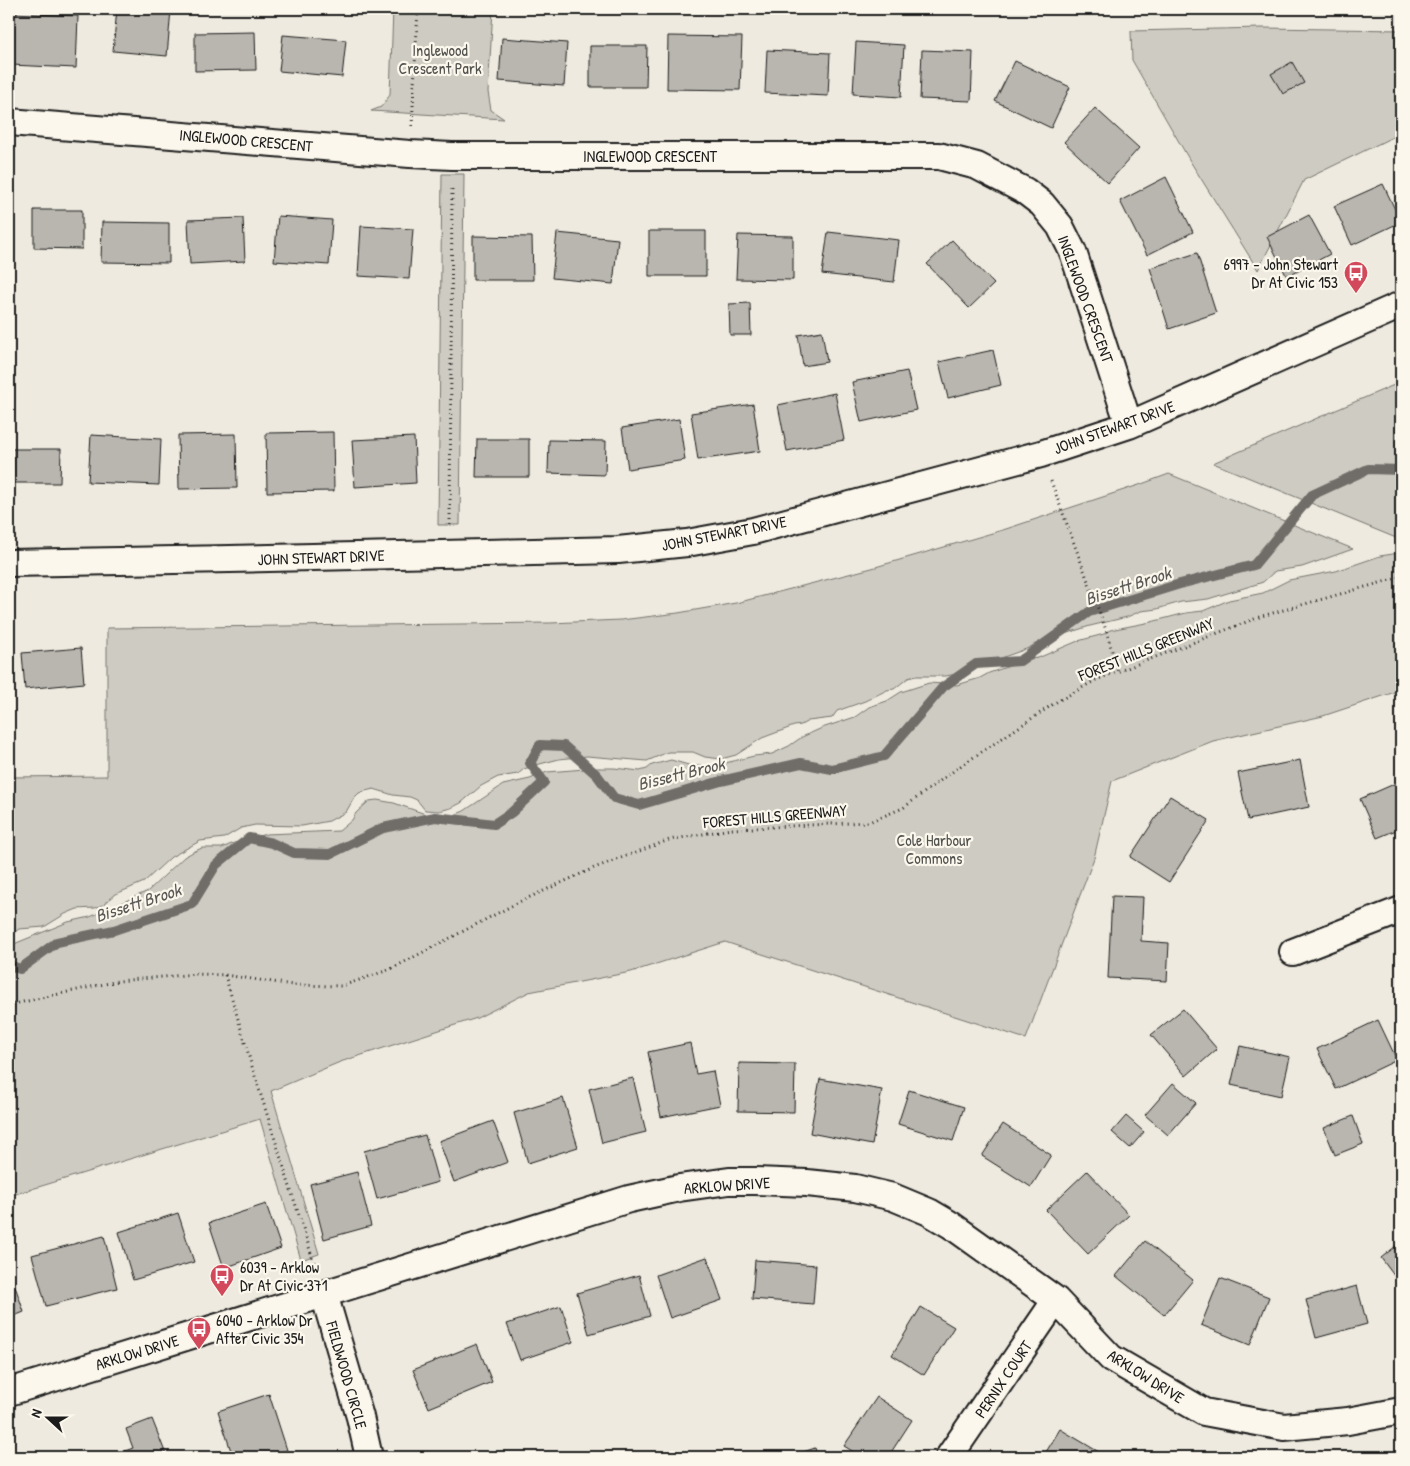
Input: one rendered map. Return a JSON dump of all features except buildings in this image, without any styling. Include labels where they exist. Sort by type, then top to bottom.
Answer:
[{"type":"street","name":"INGLEWOOD CRESCENT","points":[[9,122],[452,156],[939,156],[978,166],[1025,191],[1042,204],[1060,226],[1073,252],[1129,425]]},
{"type":"street","name":"JOHN STEWART DRIVE","points":[[9,563],[230,560],[618,550],[687,543],[753,531],[1041,454],[1129,425],[1401,305]]},
{"type":"street","points":[[1293,952],[1401,910]]},
{"type":"street","name":"ARKLOW DRIVE","points":[[9,1392],[629,1199],[679,1188],[755,1181],[807,1183],[855,1188],[893,1197],[951,1224],[1056,1300],[1111,1358],[1204,1412],[1284,1427],[1348,1421],[1401,1411]]},
{"type":"street","name":"FIELDWOOD CIRCLE","points":[[324,1294],[360,1417],[369,1457]]},
{"type":"street","name":"PERNIX COURT","points":[[949,1457],[1056,1300]]},
{"type":"path","points":[[410,154],[418,9]]},
{"type":"path","points":[[450,553],[452,156]]},
{"type":"path","points":[[1041,454],[1106,630],[1118,672]]},
{"type":"path","name":"FOREST HILLS GREENWAY","points":[[9,1007],[14,1004],[118,981],[196,974],[225,975],[293,985],[342,986],[391,969],[519,902],[594,868],[669,840],[731,829],[869,822],[904,808],[959,767],[1058,701],[1096,680],[1262,616],[1401,577]]},
{"type":"path","points":[[225,975],[324,1294]]},
{"type":"green space","name":"Inglewood Crescent Park","points":[[393,9],[493,9],[488,92],[491,110],[504,119],[371,111],[381,107],[390,95]]},
{"type":"green space","points":[[1262,28],[1401,30],[1401,133],[1304,180],[1258,270],[1190,161],[1132,60],[1131,31]]},
{"type":"green space","points":[[442,174],[464,174],[460,525],[438,525]]},
{"type":"green space","points":[[1401,382],[1401,540],[1213,463]]},
{"type":"green space","points":[[1169,474],[1353,549],[1302,567],[1275,571],[1263,582],[1208,599],[1181,602],[1157,609],[1141,611],[1127,617],[1055,637],[956,674],[908,678],[894,689],[887,690],[865,701],[837,711],[832,718],[808,721],[794,726],[762,738],[736,755],[721,759],[705,757],[693,752],[668,752],[647,761],[587,756],[559,759],[524,769],[518,774],[498,777],[481,786],[461,803],[439,811],[425,810],[417,800],[410,797],[393,795],[374,789],[365,791],[359,793],[354,798],[346,812],[329,821],[302,826],[255,825],[241,828],[224,838],[200,841],[171,857],[144,882],[116,894],[103,905],[95,908],[77,909],[44,927],[19,929],[9,936],[9,777],[107,776],[107,628],[550,623],[621,620],[678,613],[736,603],[872,568],[1006,529]]},
{"type":"green space","name":"Cole Harbour Commons","points":[[1401,551],[1401,690],[1323,716],[1213,741],[1112,781],[1094,858],[1026,1039],[725,942],[631,972],[529,992],[477,1018],[340,1062],[271,1091],[319,1254],[301,1260],[260,1119],[9,1196],[9,946],[68,922],[90,917],[148,891],[184,857],[193,852],[202,848],[222,848],[266,834],[339,831],[369,801],[377,800],[394,803],[434,817],[447,818],[464,811],[503,785],[530,779],[547,772],[598,768],[640,771],[652,765],[671,760],[692,766],[713,766],[754,756],[772,754],[822,728],[855,717],[869,707],[887,701],[901,692],[929,683],[957,685],[1030,659],[1038,658],[1078,641],[1104,634],[1110,630],[1203,611],[1229,600],[1263,593],[1289,580],[1336,571]]},
{"type":"waterway","name":"Bissett Brook","points":[[9,965],[20,969],[57,942],[114,930],[192,904],[216,865],[249,838],[272,843],[294,853],[330,854],[383,828],[435,817],[494,824],[512,812],[544,782],[530,763],[540,745],[564,746],[597,775],[614,798],[639,805],[721,781],[801,763],[832,769],[884,756],[943,687],[976,664],[1020,661],[1089,612],[1180,584],[1254,565],[1312,495],[1368,469],[1401,470]]},
{"type":"place","name":"6997 - John Stewart Dr At Civic 153","points":[[1356,294]]},
{"type":"place","name":"6039 - Arklow Dr At Civic 371","points":[[222,1297]]},
{"type":"place","name":"6040 - Arklow Dr After Civic 354","points":[[199,1350]]}]
